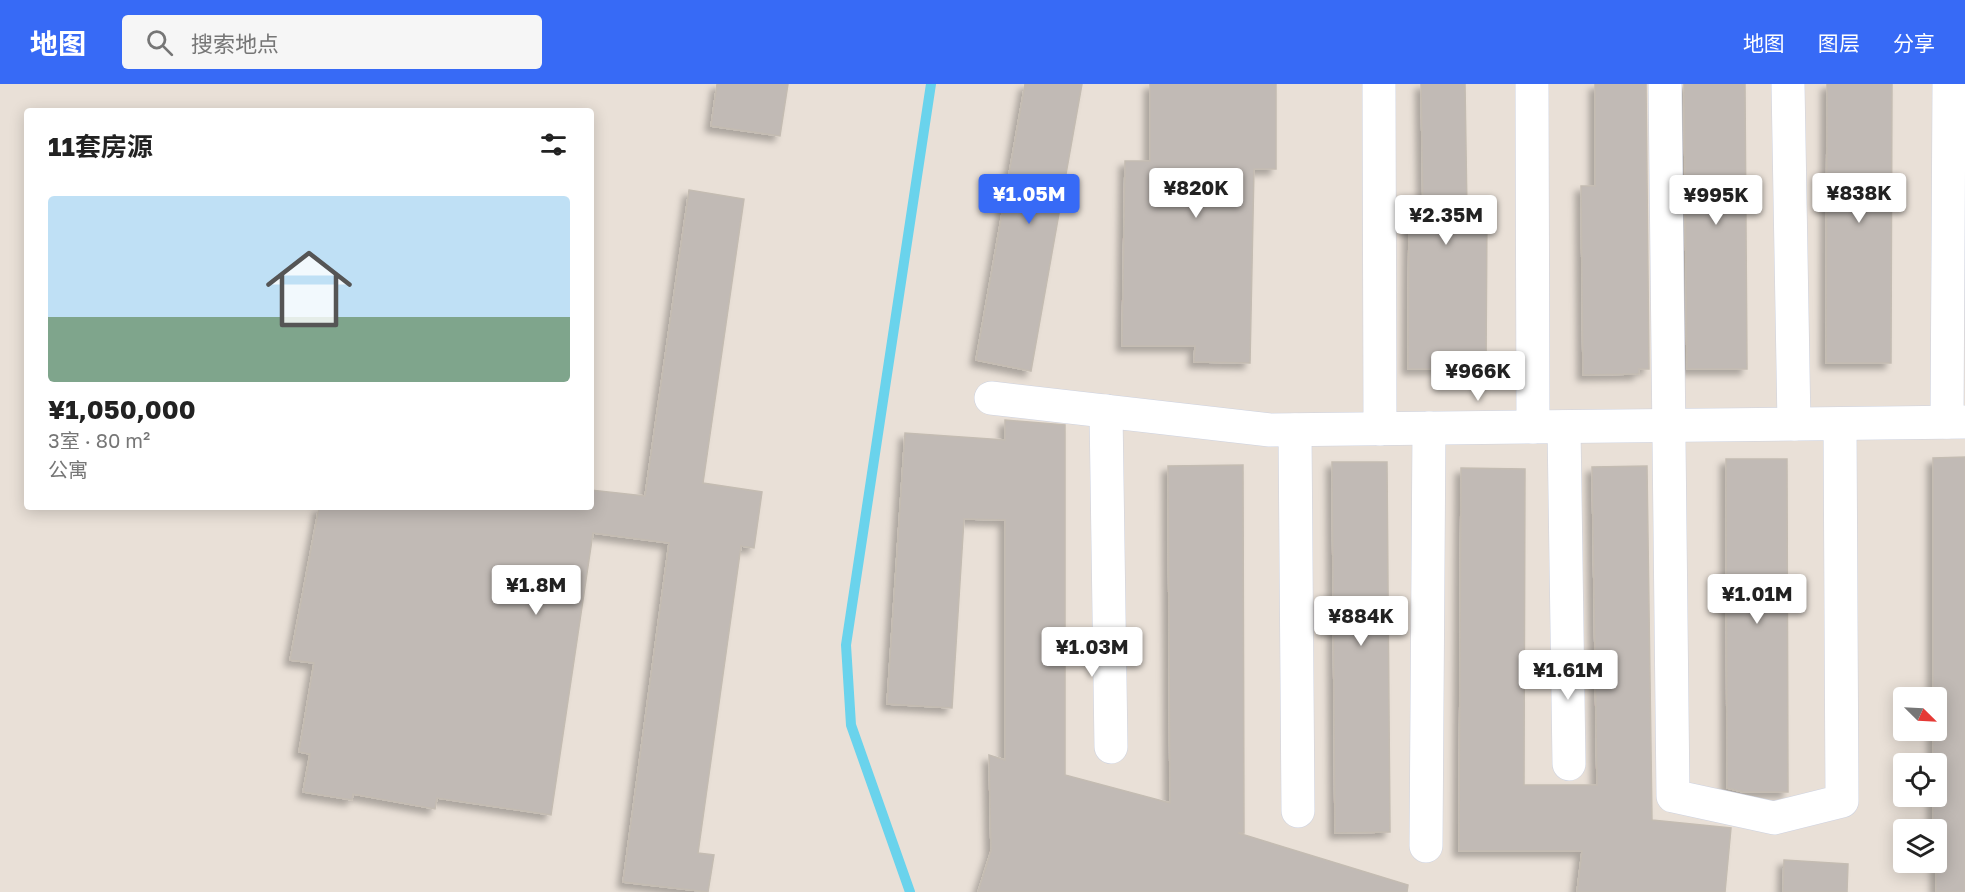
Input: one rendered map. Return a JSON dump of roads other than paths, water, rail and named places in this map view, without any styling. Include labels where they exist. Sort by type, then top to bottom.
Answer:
[{"type":"street","points":[[1379,84],[1380,429]]},
{"type":"street","points":[[1532,84],[1569,764]]},
{"type":"street","points":[[1665,84],[1673,796],[1774,818],[1842,801],[1840,424]]},
{"type":"street","points":[[1788,84],[1794,424]]},
{"type":"street","points":[[991,398],[1270,430],[1956,422],[1949,84]]},
{"type":"street","points":[[1106,411],[1111,747]]},
{"type":"street","points":[[1426,846],[1429,428]]},
{"type":"street","points":[[1295,430],[1298,811]]},
{"type":"waterway","points":[[910,892],[851,725],[846,645],[931,84]]}]
